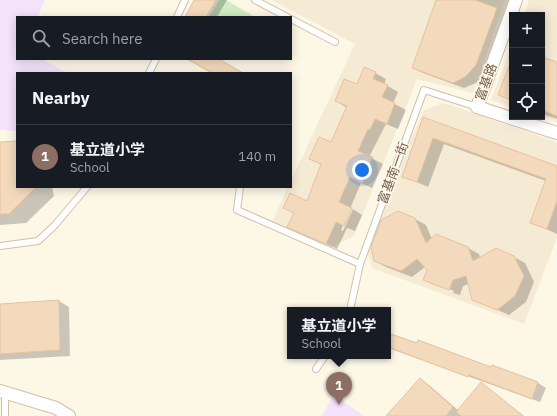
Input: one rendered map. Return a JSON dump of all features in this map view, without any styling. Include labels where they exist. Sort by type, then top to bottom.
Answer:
[{"type":"street","name":"富基路","points":[[516,0],[477,107],[557,133]]},
{"type":"street","points":[[3,391],[56,408],[69,416]]},
{"type":"lane","points":[[177,16],[185,0]]},
{"type":"lane","points":[[255,0],[285,16]]},
{"type":"lane","points":[[292,20],[335,42]]},
{"type":"lane","points":[[150,72],[156,60]]},
{"type":"lane","name":"富基南一街","points":[[351,307],[360,264],[424,90],[477,107]]},
{"type":"lane","points":[[0,246],[38,240],[55,225],[86,188]]},
{"type":"lane","points":[[240,188],[237,210],[360,264]]},
{"type":"lane","points":[[316,369],[323,359]]},
{"type":"lane","points":[[3,391],[5,416]]},
{"type":"shaded area","points":[[0,0],[45,0],[37,16],[16,16],[16,60],[44,60],[65,72],[16,72],[16,131],[0,130]]},
{"type":"shaded area","points":[[272,0],[505,0],[473,93],[417,79],[354,236],[330,248],[272,222],[288,188],[292,188],[292,179],[355,44]]},
{"type":"shaded area","points":[[529,0],[557,0],[557,122],[545,118],[545,12],[525,12]]},
{"type":"shaded area","points":[[509,53],[509,106],[491,100]]},
{"type":"shaded area","points":[[444,103],[557,142],[557,238],[524,324],[372,268],[365,242],[424,110]]},
{"type":"shaded area","points":[[334,395],[364,416],[322,416]]},
{"type":"green space","points":[[219,0],[226,0],[253,16],[210,16]]},
{"type":"building","points":[[194,0],[216,0],[207,16],[186,16]]},
{"type":"building","points":[[436,0],[475,0],[497,8],[476,65],[465,77],[453,83],[412,68]]},
{"type":"building","points":[[545,58],[557,62],[557,116],[545,111]]},
{"type":"building","points":[[189,60],[221,60],[241,72],[210,72]]},
{"type":"building","points":[[509,66],[509,99],[498,95]]},
{"type":"building","points":[[364,67],[376,72],[373,79],[388,85],[382,97],[395,103],[387,124],[375,119],[370,130],[368,129],[358,151],[373,157],[362,183],[350,177],[339,202],[352,208],[344,226],[336,222],[326,244],[287,227],[294,213],[283,208],[290,193],[307,201],[321,164],[309,159],[319,137],[331,142],[347,106],[335,101],[344,79],[357,84]]},
{"type":"building","points":[[423,117],[557,166],[557,201],[547,229],[530,223],[546,179],[433,138],[417,182],[402,177]]},
{"type":"building","points":[[16,141],[16,188],[35,188],[9,214],[0,214],[0,142]]},
{"type":"building","points":[[398,211],[415,218],[426,243],[436,234],[468,247],[473,261],[496,248],[514,256],[524,276],[515,296],[497,310],[472,300],[466,276],[453,280],[449,290],[423,280],[427,270],[417,259],[401,271],[374,261],[371,247],[381,220]]},
{"type":"building","points":[[59,300],[60,350],[0,354],[0,304]]},
{"type":"building","points":[[391,334],[417,343],[418,340],[491,367],[492,365],[538,382],[532,399],[469,375],[468,377],[391,348]]},
{"type":"building","points":[[420,378],[453,407],[446,416],[386,416]]},
{"type":"building","points":[[481,382],[523,416],[461,416],[456,412]]},
{"type":"place","name":"基立道小学","points":[[339,405]]}]
